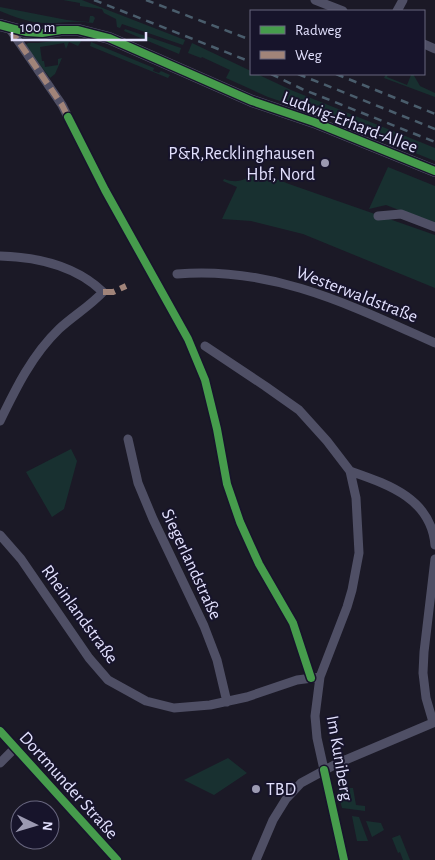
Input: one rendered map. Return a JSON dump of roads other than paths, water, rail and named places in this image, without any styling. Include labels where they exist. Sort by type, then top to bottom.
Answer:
[{"type":"main road","name":"Ludwig-Erhard-Allee","points":[[5,27],[42,33],[78,30],[109,38],[252,101],[314,122],[435,171]]},
{"type":"street","points":[[315,0],[340,10]]},
{"type":"street","points":[[5,27],[62,105],[68,117]]},
{"type":"street","points":[[378,216],[400,214],[435,227]]},
{"type":"street","points":[[0,256],[16,257],[61,266],[93,282],[103,292],[74,315],[44,346],[30,364],[0,421]]},
{"type":"street","name":"Westerwaldstraße","points":[[177,274],[196,272],[231,274],[287,283],[343,302],[435,342]]},
{"type":"street","name":"Im Kuniberg","points":[[204,346],[299,410],[327,440],[350,471],[356,498],[359,538],[357,562],[347,607],[320,677],[315,716],[324,770],[344,860]]},
{"type":"street","name":"Siegerlandstraße","points":[[128,440],[138,483],[204,626],[217,660],[227,702]]},
{"type":"street","points":[[350,471],[396,489],[413,500],[429,524],[435,545]]},
{"type":"street","name":"Rheinlandstraße","points":[[0,535],[21,560],[83,650],[108,680],[146,701],[174,708],[227,702],[297,680],[320,677]]},
{"type":"street","points":[[256,860],[273,820],[286,799],[301,783],[324,770],[434,722],[426,698],[423,673],[435,559]]},
{"type":"street","name":"Dortmunder Straße","points":[[0,731],[117,860]]},
{"type":"street","points":[[0,763],[15,748]]},
{"type":"railway","points":[[94,0],[250,62]]},
{"type":"railway","points":[[146,0],[250,40]]},
{"type":"railway","points":[[273,75],[302,89],[435,142]]},
{"type":"railway","points":[[300,75],[435,129]]},
{"type":"railway","points":[[338,75],[435,114]]},
{"type":"place","name":"P&R,Recklinghausen Hbf, Nord","points":[[325,163]]},
{"type":"place","name":"TBD","points":[[256,789]]}]
